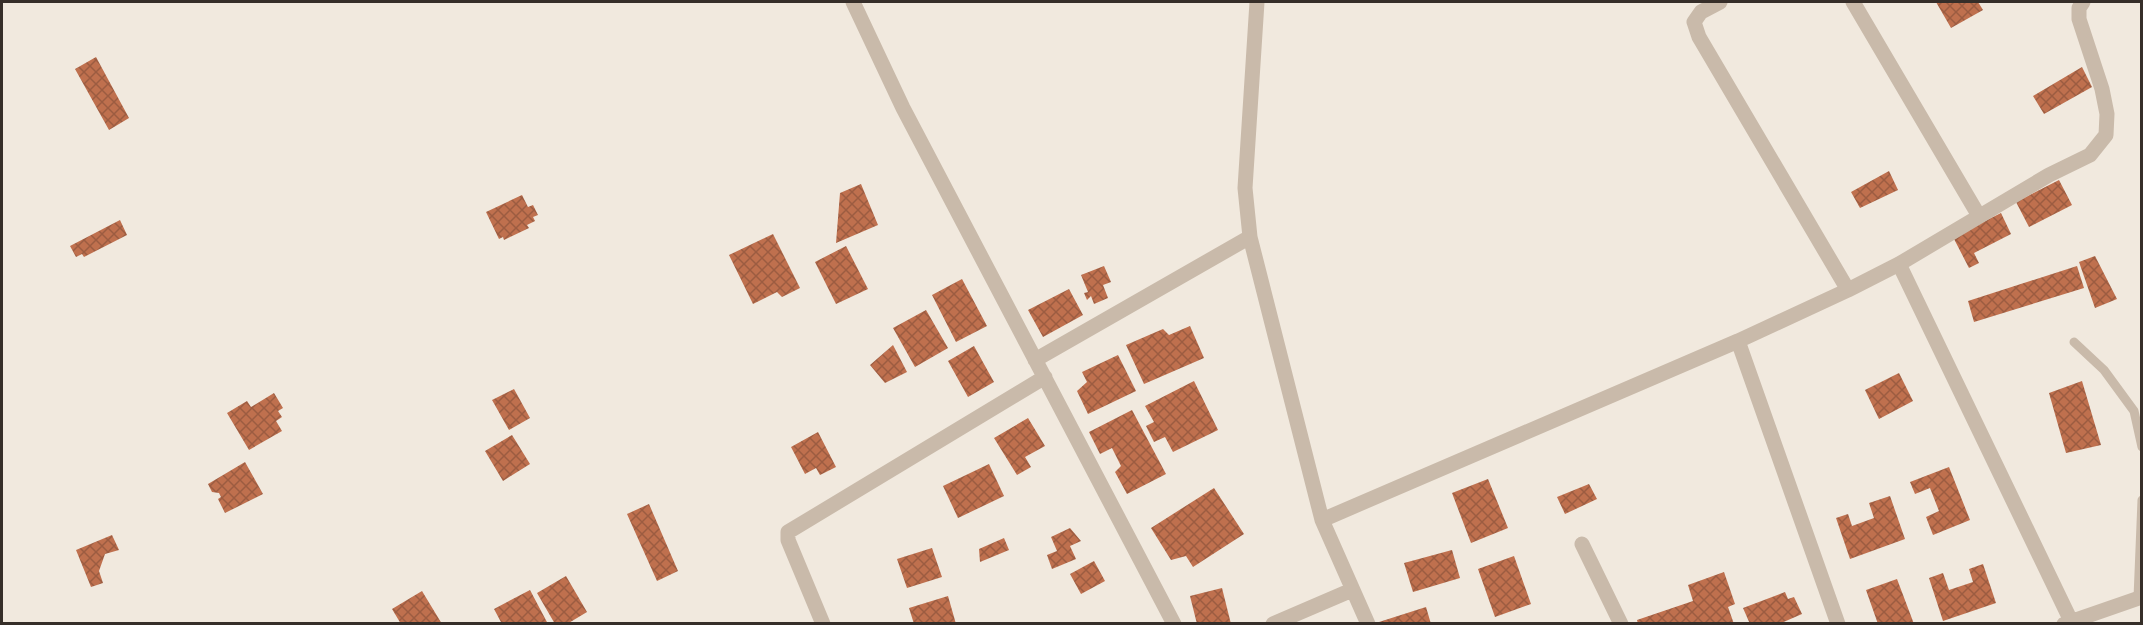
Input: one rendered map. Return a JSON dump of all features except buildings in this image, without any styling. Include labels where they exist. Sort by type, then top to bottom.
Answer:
[{"type":"street","points":[[853,2],[903,108],[1174,624]]},
{"type":"street","points":[[1257,2],[1245,188],[1251,237],[1322,520],[1368,624]]},
{"type":"street","points":[[1720,2],[1701,12],[1694,22],[1699,37],[1848,290]]},
{"type":"street","points":[[1853,2],[1979,216]]},
{"type":"street","points":[[1322,520],[1738,341],[1848,290],[1899,264],[2049,175],[2090,155],[2106,135],[2107,114],[2102,89],[2079,19],[2079,8],[2083,2]]},
{"type":"street","points":[[1035,360],[1251,237]]},
{"type":"street","points":[[1899,264],[2067,622],[2140,597]]},
{"type":"street","points":[[1738,341],[1838,624]]},
{"type":"street","points":[[823,624],[788,540],[788,532],[1045,377]]},
{"type":"street","points":[[1582,544],[1621,624]]},
{"type":"street","points":[[1273,624],[1352,590]]},
{"type":"street","points":[[2093,614],[2107,624]]},
{"type":"lane","points":[[2074,342],[2104,370],[2134,411],[2142,447]]},
{"type":"lane","points":[[2140,597],[2142,500]]}]
